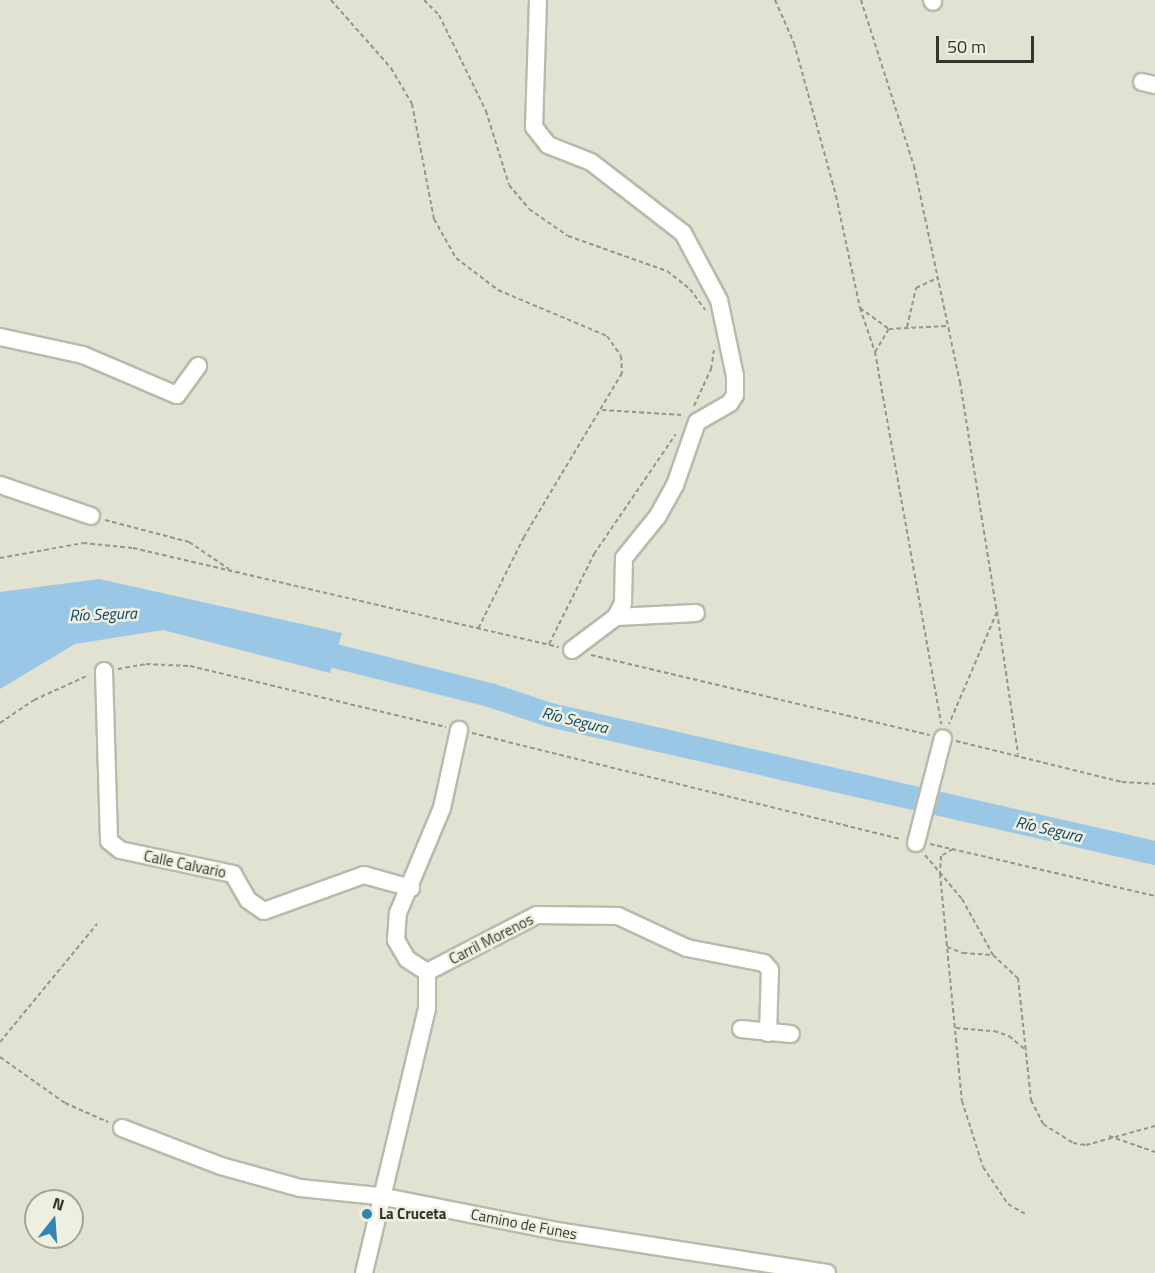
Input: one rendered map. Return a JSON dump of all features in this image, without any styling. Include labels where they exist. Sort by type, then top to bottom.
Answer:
[{"type":"street","points":[[538,0],[534,127],[548,145],[591,162],[683,232],[719,300],[735,376],[735,395],[730,403],[697,422],[675,485],[657,517],[624,558],[623,603],[616,617],[572,650]]},
{"type":"street","points":[[0,338],[82,355],[177,395],[198,366]]},
{"type":"street","points":[[0,485],[91,516]]},
{"type":"street","points":[[616,617],[696,613]]},
{"type":"street","name":"Calle Calvario","points":[[104,670],[109,840],[120,850],[233,874],[248,900],[264,911],[364,875],[411,888]]},
{"type":"street","points":[[364,1273],[380,1196],[427,1009],[427,972],[407,959],[396,940],[398,913],[411,888],[449,786],[459,730]]},
{"type":"street","points":[[916,843],[943,738]]},
{"type":"street","name":"Carril Morenos","points":[[427,972],[537,915],[618,916],[687,948],[764,963],[770,970],[768,1033]]},
{"type":"street","points":[[741,1029],[791,1034]]},
{"type":"street","name":"Camino de Funes","points":[[122,1128],[221,1166],[300,1188],[380,1196],[563,1232],[827,1273]]},
{"type":"path","points":[[331,0],[391,68],[412,104],[434,219],[456,258],[498,290],[607,336],[621,356],[622,373],[602,410],[524,537],[478,629]]},
{"type":"path","points":[[424,0],[439,15],[486,111],[509,185],[529,209],[568,236],[667,271],[690,289],[707,315]]},
{"type":"path","points":[[775,0],[794,43],[836,196],[860,308],[875,352],[943,738]]},
{"type":"path","points":[[861,0],[914,166],[947,326],[998,612],[1018,756]]},
{"type":"path","points":[[907,327],[916,288],[937,278]]},
{"type":"path","points":[[860,308],[889,329],[947,326]]},
{"type":"path","points":[[875,352],[889,329]]},
{"type":"path","points":[[549,645],[594,554],[689,416],[711,369],[713,341]]},
{"type":"path","points":[[602,410],[689,416]]},
{"type":"path","points":[[91,516],[189,542],[232,571]]},
{"type":"path","points":[[943,738],[998,612]]},
{"type":"path","points":[[0,723],[73,679],[104,670],[146,664],[190,666],[916,843],[956,848],[1155,896]]},
{"type":"path","points":[[916,843],[962,899],[993,955],[1018,978],[1031,1100],[1043,1124],[1080,1144],[1155,1126]]},
{"type":"path","points":[[956,848],[941,856],[940,874],[962,1101],[983,1167],[1008,1204],[1027,1215]]},
{"type":"path","points":[[0,1042],[97,924]]},
{"type":"path","points":[[947,947],[963,953],[993,955]]},
{"type":"path","points":[[956,1028],[994,1030],[1010,1036],[1027,1051]]},
{"type":"path","points":[[0,1057],[65,1103],[122,1128]]},
{"type":"path","points":[[1109,1136],[1155,1152]]},
{"type":"water","points":[[99,579],[342,633],[330,673],[163,630],[75,644],[0,689],[0,592]]},
{"type":"waterway","name":"Río Segura","points":[[303,648],[490,695],[550,715],[1155,853]]},
{"type":"place","name":"La Cruceta","points":[[367,1214]]}]
